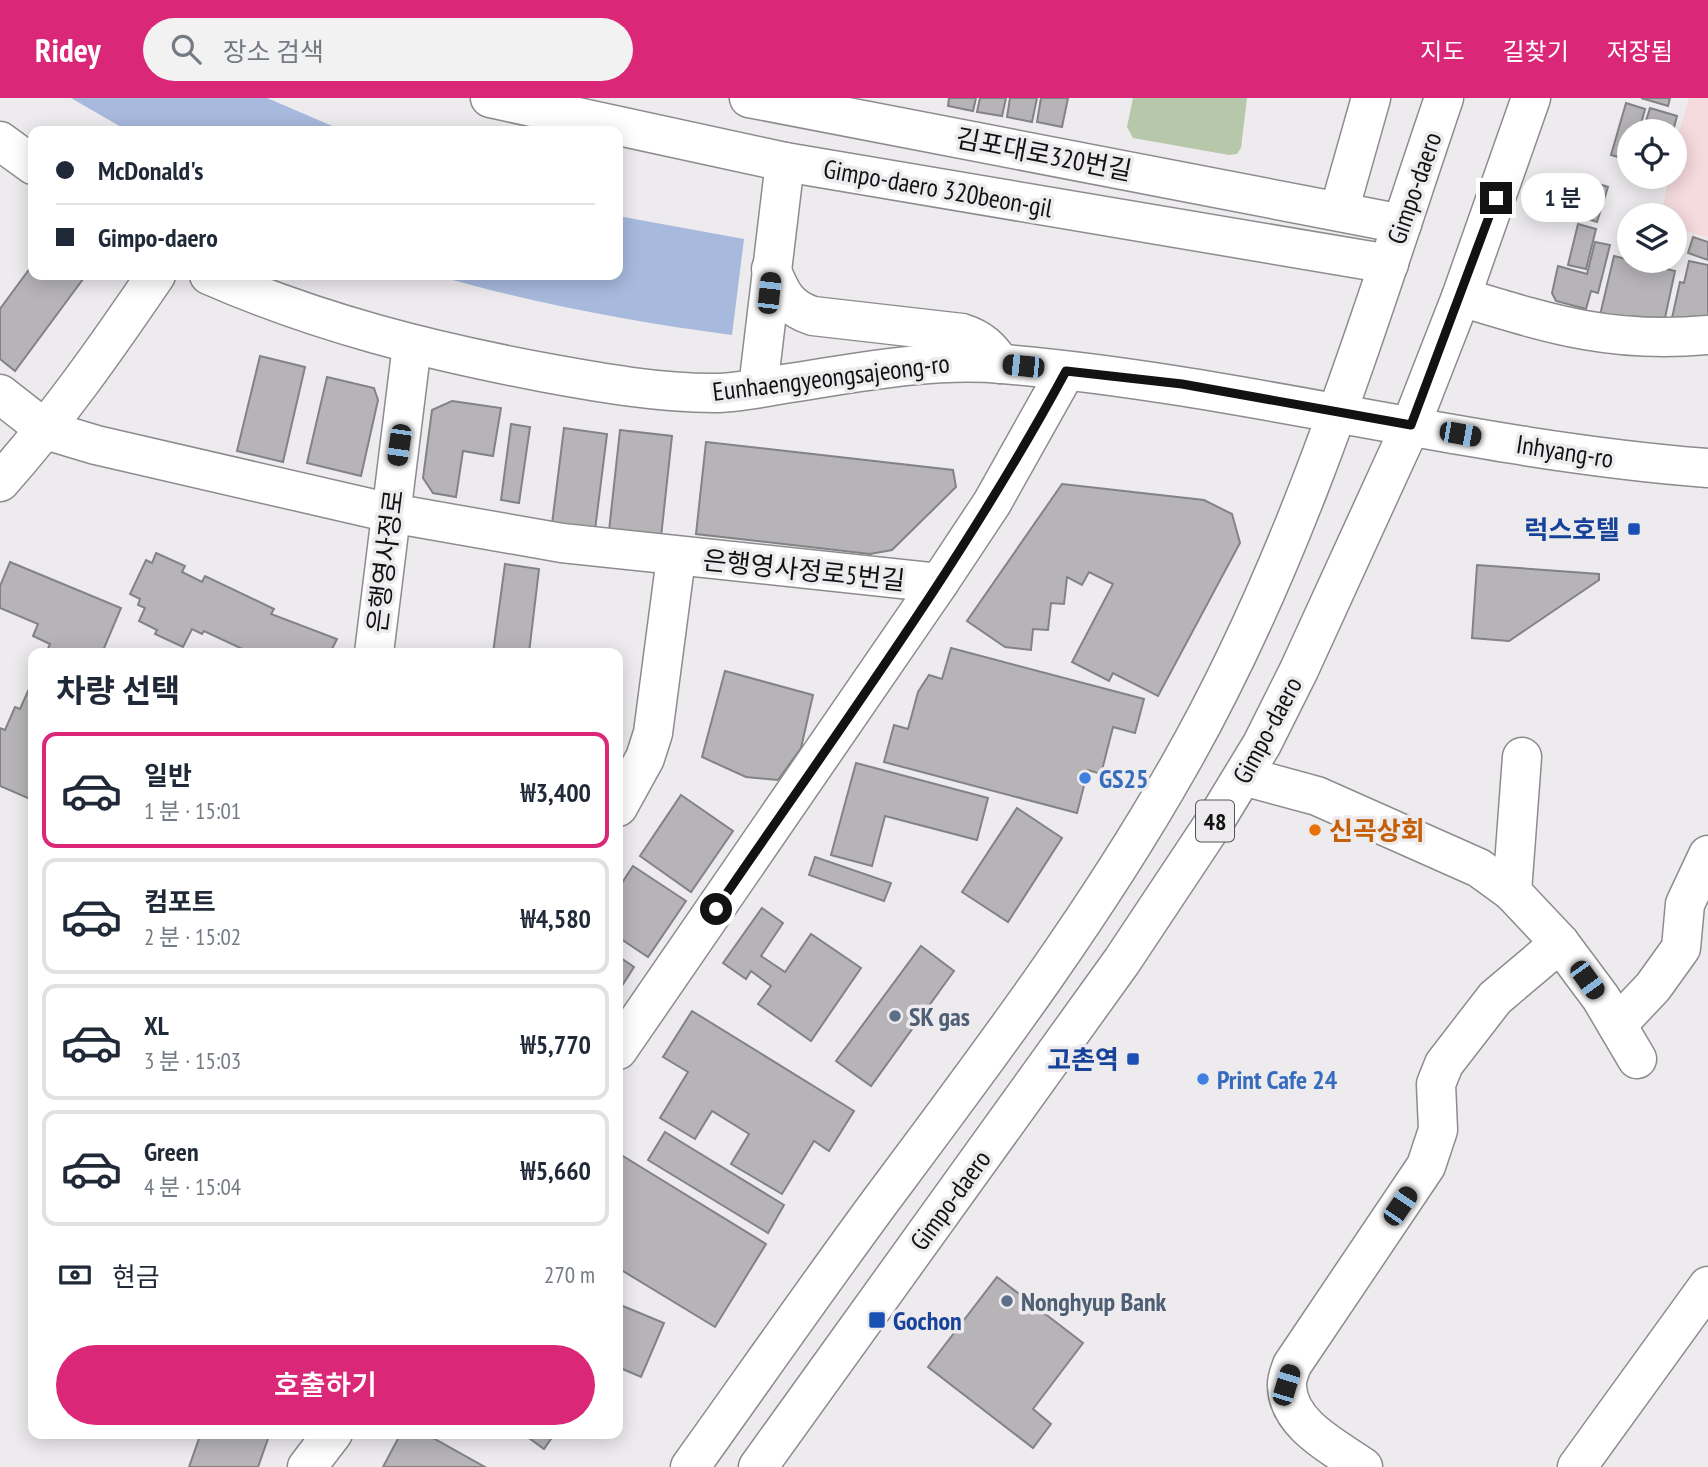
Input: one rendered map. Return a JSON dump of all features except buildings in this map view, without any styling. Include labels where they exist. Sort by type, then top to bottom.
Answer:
[{"type":"street","name":"Gimpo-daero 320beon-gil","points":[[490,98],[619,126]]},
{"type":"street","name":"김포대로320번길","points":[[749,98],[1402,223]]},
{"type":"street","points":[[1339,211],[1371,98]]},
{"type":"street","name":"Gimpo-daero","points":[[690,1467],[1114,875],[1180,764],[1277,570],[1339,415],[1444,98]]},
{"type":"street","name":"Gimpo-daero","points":[[758,1467],[1122,961],[1243,776],[1300,670],[1411,425],[1461,297],[1531,98]]},
{"type":"street","name":"Gimpo-daero 320beon-gil","points":[[623,127],[785,162],[1389,264]]},
{"type":"street","points":[[0,141],[28,161]]},
{"type":"street","points":[[758,388],[785,162]]},
{"type":"street","points":[[771,269],[788,304],[798,311],[813,316],[962,333],[989,347],[1001,363]]},
{"type":"street","points":[[0,482],[46,430],[152,280]]},
{"type":"street","name":"Eunhaengyeongsajeong-ro","points":[[221,280],[281,306],[412,345],[542,372],[660,391],[718,394],[888,367],[959,362],[1001,363],[1182,384],[1339,415]]},
{"type":"street","points":[[1461,297],[1589,333],[1639,338],[1708,335]]},
{"type":"street","name":"은행영사정로","points":[[375,648],[412,345]]},
{"type":"street","points":[[623,1038],[939,583],[992,503],[1066,371]]},
{"type":"street","points":[[0,394],[46,430],[96,445],[391,513],[487,532],[676,558]]},
{"type":"street","name":"Inhyang-ro","points":[[1339,415],[1583,456],[1708,468]]},
{"type":"street","name":"은행영사정로5번길","points":[[623,798],[645,758],[653,733],[676,558],[939,583]]},
{"type":"street","points":[[1512,891],[1522,757]]},
{"type":"street","points":[[1243,776],[1317,796],[1479,868],[1512,891],[1560,943],[1617,1025],[1637,1059]]},
{"type":"street","points":[[1617,1025],[1653,987],[1681,948],[1685,904],[1708,855]]},
{"type":"street","points":[[1363,1467],[1310,1429],[1292,1408],[1286,1385],[1292,1365],[1426,1166],[1438,1130],[1436,1084],[1444,1063],[1495,998],[1560,943]]},
{"type":"street","points":[[1577,1467],[1703,1305]]},
{"type":"street","points":[[307,1467],[328,1439]]},
{"type":"shaded area","points":[[1689,98],[1708,98],[1708,238],[1687,231],[1687,203],[1664,203],[1666,189],[1687,189],[1687,119],[1683,119]]},
{"type":"green space","points":[[1133,98],[1247,98],[1241,148],[1237,154],[1229,155],[1133,138],[1127,127]]},
{"type":"water","points":[[71,98],[267,98],[332,126],[119,126]]},
{"type":"water","points":[[623,217],[744,239],[732,335],[582,311],[454,280],[623,280]]},
{"type":"place","name":"럭스호텔","points":[[1634,529]]},
{"type":"place","name":"GS25","points":[[1085,778]]},
{"type":"place","name":"신곡상회","points":[[1315,830]]},
{"type":"place","name":"SK gas","points":[[895,1016]]},
{"type":"place","name":"고촌역","points":[[1133,1059]]},
{"type":"place","name":"Print Cafe 24","points":[[1203,1079]]},
{"type":"place","name":"Nonghyup Bank","points":[[1007,1301]]},
{"type":"place","name":"Gochon","points":[[877,1320]]},
{"type":"route","points":[[716,909],[953,563],[992,503],[1066,371],[1182,384],[1339,415],[1411,425],[1496,198]]}]
